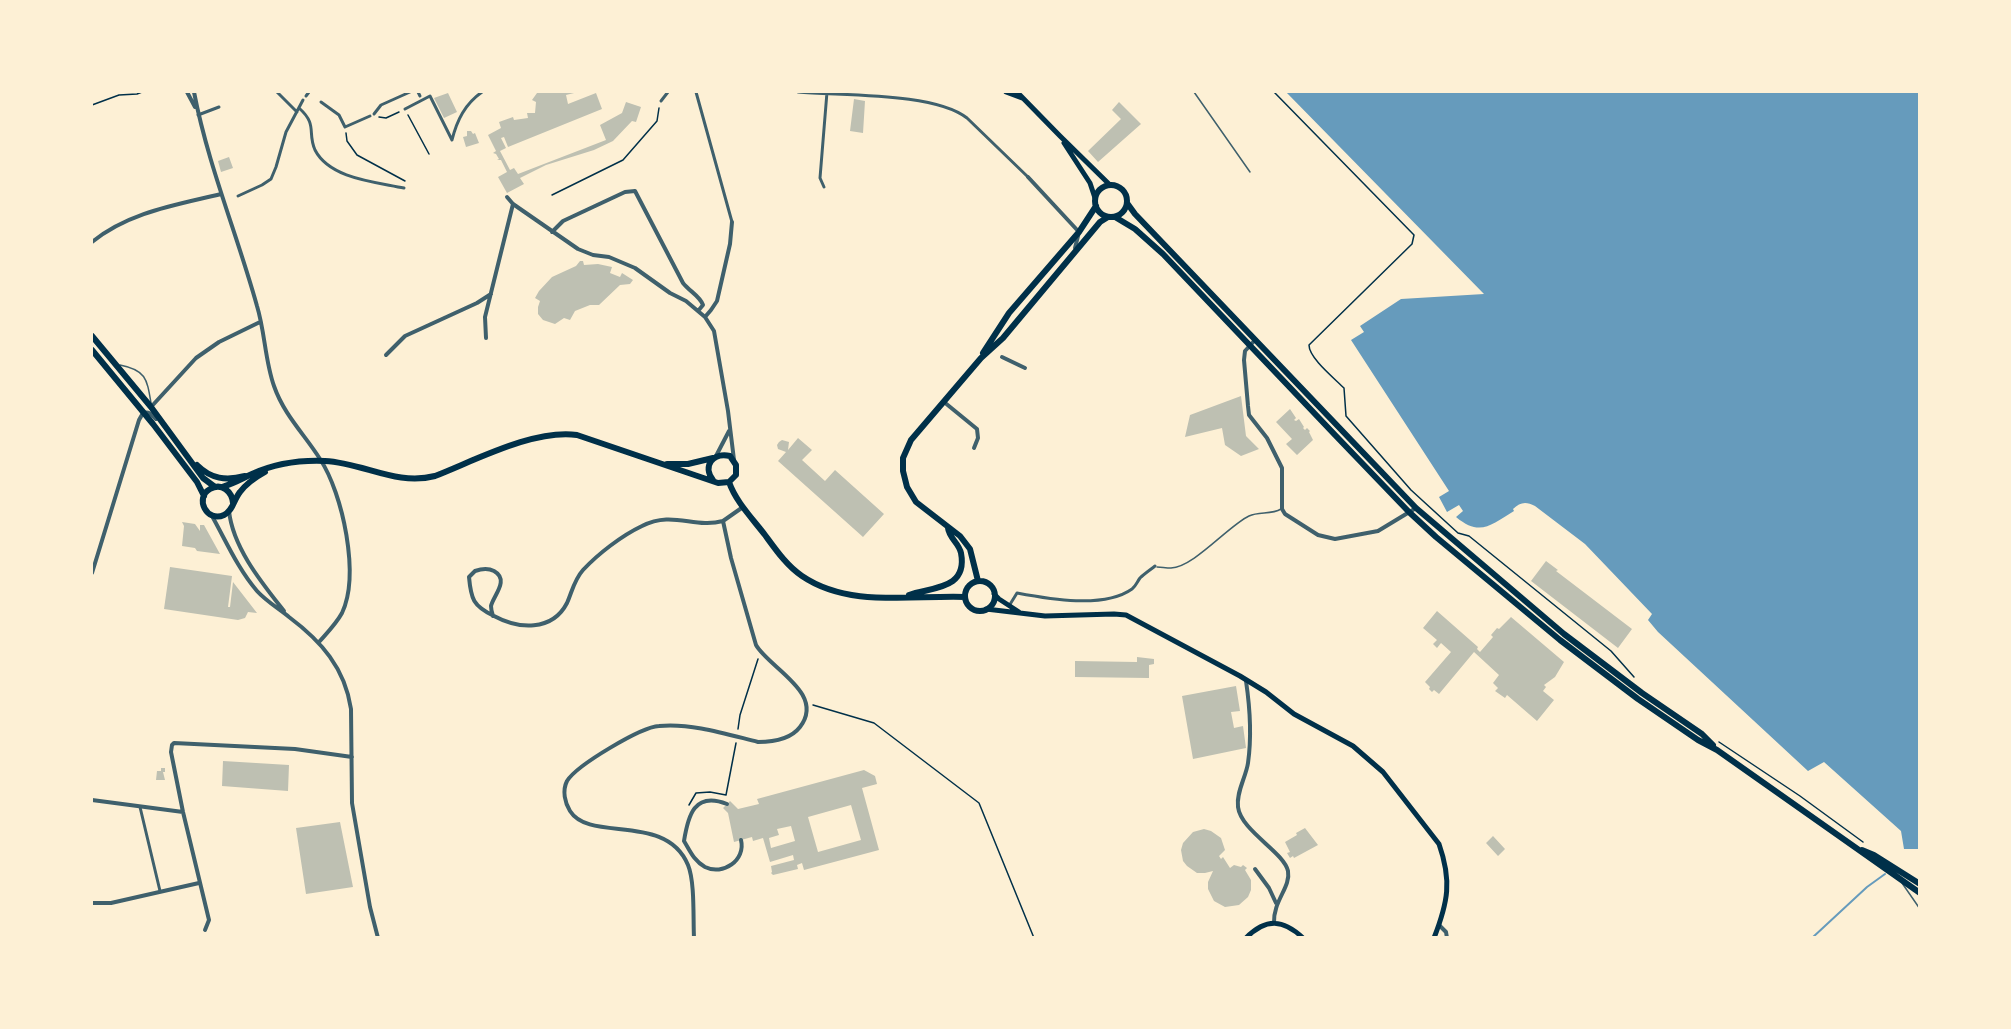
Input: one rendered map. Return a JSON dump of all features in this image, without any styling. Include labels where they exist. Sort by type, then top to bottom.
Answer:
[{"type":"main road","points":[[1006,92],[1023,99]]},
{"type":"main road","points":[[1017,92],[1110,185]]},
{"type":"main road","points":[[1060,136],[1090,183],[1096,206],[1101,213],[1135,229],[1163,254],[1416,508],[1564,634],[1642,693],[1702,734],[1718,750]]},
{"type":"main road","points":[[978,581],[970,549],[960,536],[916,502],[907,487],[903,458],[911,440],[981,358],[1003,338],[1100,222],[1123,212],[1127,203],[1122,189],[1110,185],[1100,189],[1095,198]]},
{"type":"main road","points":[[1127,203],[1409,512],[1494,586],[1638,699],[1698,740],[1718,750],[1920,893]]},
{"type":"main road","points":[[981,358],[1009,313],[1079,232],[1096,206]]},
{"type":"main road","points":[[92,336],[151,407],[203,478],[230,494],[233,503]]},
{"type":"main road","points":[[92,350],[197,482],[204,496]]},
{"type":"main road","points":[[180,446],[200,468],[214,477],[227,480],[305,461],[345,463],[398,478],[418,480],[435,476],[532,439],[566,434],[577,435],[658,464],[724,483],[729,482],[736,474],[734,460],[726,455],[678,465],[658,464]]},
{"type":"main road","points":[[713,480],[708,468],[715,457]]},
{"type":"main road","points":[[251,474],[237,483],[208,490],[204,496],[204,509],[212,516],[222,516],[230,511],[240,492],[273,467]]},
{"type":"main road","points":[[729,482],[743,507],[784,560],[801,575],[824,589],[853,596],[964,597]]},
{"type":"main road","points":[[902,597],[924,590],[942,588],[950,585],[956,577],[960,569],[962,554],[949,535],[948,528]]},
{"type":"main road","points":[[1021,613],[994,594],[989,584],[978,581],[968,586],[964,597],[966,603],[975,610],[986,609],[1046,616],[1126,615],[1246,680],[1294,714],[1353,746],[1383,772],[1396,787],[1431,832],[1442,853],[1448,890],[1434,938]]},
{"type":"main road","points":[[986,609],[993,603],[994,594]]},
{"type":"main road","points":[[1856,847],[1874,855],[1920,884]]},
{"type":"main road","points":[[1246,938],[1260,926],[1274,923],[1288,927],[1303,938]]},
{"type":"street","points":[[187,92],[196,108]]},
{"type":"street","points":[[194,92],[196,108],[223,201],[258,307],[274,387],[289,417],[328,473],[336,490],[345,528],[349,566],[346,600],[338,619],[319,642]]},
{"type":"street","points":[[277,92],[308,116],[316,151],[334,169],[347,175],[404,188]]},
{"type":"street","points":[[306,96],[310,92]]},
{"type":"street","points":[[321,102],[339,115],[345,127],[372,115],[381,105],[410,92]]},
{"type":"street","points":[[418,92],[420,96]]},
{"type":"street","points":[[405,109],[430,96],[452,140],[459,118],[473,98],[482,92]]},
{"type":"street","points":[[661,101],[668,92]]},
{"type":"street","points":[[696,92],[732,222],[730,243],[717,301],[705,316]]},
{"type":"street","points":[[798,92],[911,100],[936,103],[958,111],[1028,177],[1079,232],[1073,254]]},
{"type":"street","points":[[824,188],[820,178],[828,93]]},
{"type":"street","points":[[238,195],[271,179],[286,132],[303,100]]},
{"type":"street","points":[[198,115],[219,107]]},
{"type":"street","points":[[552,232],[563,221],[624,192],[635,191],[683,283],[702,302],[703,305],[698,311]]},
{"type":"street","points":[[92,242],[104,231],[124,220],[221,194]]},
{"type":"street","points":[[507,196],[513,204],[578,249],[593,255],[609,256],[635,268],[705,316],[714,331],[734,460]]},
{"type":"street","points":[[223,201],[228,199]]},
{"type":"street","points":[[486,338],[484,321],[513,204]]},
{"type":"street","points":[[386,355],[405,336],[477,303],[491,293]]},
{"type":"street","points":[[151,407],[196,358],[219,342],[261,322]]},
{"type":"street","points":[[1252,342],[1245,351],[1244,360],[1249,415],[1267,438],[1282,468],[1282,509],[1285,514],[1318,535],[1335,539],[1378,531],[1416,508]]},
{"type":"street","points":[[1002,357],[1025,368]]},
{"type":"street","points":[[943,402],[976,429],[978,438],[974,448]]},
{"type":"street","points":[[92,573],[143,413],[152,414],[180,446]]},
{"type":"street","points":[[715,457],[729,430]]},
{"type":"street","points":[[493,616],[491,606],[500,591],[498,574],[491,570],[475,571],[469,577],[474,602],[479,608],[493,616],[518,626],[541,624],[556,617],[563,610],[575,581],[583,570],[606,550],[643,525],[665,518],[713,523],[723,521],[743,507]]},
{"type":"street","points":[[230,511],[234,532],[249,563],[288,616]]},
{"type":"street","points":[[212,516],[240,567],[257,591],[319,642],[335,662],[349,694],[352,803],[370,907],[378,938]]},
{"type":"street","points":[[694,938],[691,876],[682,855],[666,842],[652,835],[590,825],[578,820],[566,802],[565,788],[571,776],[584,765],[643,729],[655,726],[685,726],[758,742],[777,741],[787,737],[801,726],[805,717],[806,703],[802,692],[760,652],[756,645],[723,521]]},
{"type":"street","points":[[1009,606],[1017,593],[1093,601],[1110,598],[1131,590],[1155,566]]},
{"type":"street","points":[[1246,680],[1251,721],[1248,765],[1238,798],[1238,807],[1245,822],[1280,858],[1288,870],[1288,881],[1276,903],[1274,923]]},
{"type":"street","points":[[206,930],[209,920],[171,752],[174,743],[295,749],[352,757]]},
{"type":"street","points":[[92,800],[183,812]]},
{"type":"street","points":[[727,804],[717,801],[704,802],[693,809],[687,823],[684,841],[694,858],[705,867],[712,869],[729,867],[734,863],[741,852],[741,840]]},
{"type":"street","points":[[140,805],[160,892]]},
{"type":"street","points":[[1255,869],[1269,888],[1276,903]]},
{"type":"street","points":[[92,903],[111,903],[200,883]]},
{"type":"street","points":[[1439,925],[1446,932],[1447,938]]},
{"type":"lane","points":[[1194,92],[1250,172]]},
{"type":"lane","points":[[115,364],[130,368],[145,377],[149,387],[151,407]]},
{"type":"lane","points":[[1155,566],[1173,568],[1192,558],[1248,516],[1275,513],[1282,509]]},
{"type":"lane","points":[[1899,880],[1920,909]]},
{"type":"path","points":[[92,105],[118,95],[142,92]]},
{"type":"path","points":[[1274,92],[1414,235],[1412,244],[1309,345],[1313,357],[1344,388],[1346,416],[1431,510],[1458,533],[1469,536],[1611,651],[1634,676]]},
{"type":"path","points":[[552,195],[623,160],[657,121],[661,101]]},
{"type":"path","points":[[372,115],[386,118],[405,109],[429,154]]},
{"type":"path","points":[[345,127],[347,141],[357,155],[405,181]]},
{"type":"path","points":[[726,795],[740,716],[760,652]]},
{"type":"path","points":[[806,703],[874,723],[979,803],[1034,938]]},
{"type":"path","points":[[1712,736],[1870,846]]},
{"type":"water","points":[[1286,92],[1919,92],[1919,849],[1904,849],[1901,831],[1824,762],[1808,771],[1658,632],[1648,620],[1652,614],[1585,544],[1535,506],[1529,503],[1518,505],[1513,509],[1514,511],[1499,521],[1479,528],[1464,523],[1456,517],[1463,511],[1459,505],[1447,512],[1439,497],[1449,491],[1351,340],[1364,332],[1360,326],[1401,299],[1484,294]]},
{"type":"building","points":[[578,92],[566,95],[568,104],[596,93],[602,109],[508,147],[504,137],[501,138],[506,148],[500,151],[510,170],[514,168],[518,174],[606,140],[600,125],[622,113],[626,102],[641,107],[636,122],[632,121],[613,141],[594,150],[546,165],[520,178],[524,184],[507,193],[498,177],[507,172],[501,160],[497,160],[499,159],[493,153],[496,151],[488,135],[501,128],[499,122],[513,117],[514,120],[528,118],[527,113],[535,113],[536,102],[532,100],[537,93]]},
{"type":"building","points":[[448,93],[457,112],[444,118],[434,98]]},
{"type":"building","points":[[854,99],[865,101],[863,133],[850,131]]},
{"type":"building","points":[[1119,102],[1141,124],[1098,162],[1088,151],[1121,119],[1112,110]]},
{"type":"building","points":[[467,131],[475,133],[479,143],[466,147],[463,137],[467,136]]},
{"type":"building","points":[[229,157],[233,168],[221,172],[218,161]]},
{"type":"building","points":[[583,261],[584,265],[598,264],[612,267],[610,273],[620,277],[622,273],[633,280],[630,284],[620,285],[599,305],[590,305],[575,311],[570,320],[564,318],[555,324],[543,320],[538,314],[540,301],[535,298],[539,291],[552,277],[576,266]]},
{"type":"building","points":[[1241,396],[1246,436],[1259,449],[1241,456],[1225,445],[1222,428],[1185,437],[1190,415]]},
{"type":"building","points":[[1290,409],[1296,418],[1294,420],[1299,419],[1303,428],[1310,431],[1313,440],[1297,455],[1286,444],[1292,439],[1276,422]]},
{"type":"building","points":[[798,438],[812,450],[802,460],[825,481],[835,470],[884,514],[863,537],[778,461],[786,452],[778,449],[779,442],[782,440],[789,442],[788,450]]},
{"type":"building","points":[[182,522],[195,524],[200,531],[200,525],[204,525],[220,554],[197,551],[195,548],[182,546],[184,526]]},
{"type":"building","points":[[1546,561],[1632,629],[1618,648],[1531,581]]},
{"type":"building","points":[[170,567],[232,576],[228,607],[230,607],[233,582],[257,613],[248,612],[245,618],[238,620],[164,609]]},
{"type":"building","points":[[1437,611],[1478,647],[1480,652],[1493,637],[1491,635],[1497,628],[1499,629],[1511,617],[1564,662],[1555,677],[1544,685],[1546,687],[1543,691],[1554,700],[1537,721],[1507,695],[1505,698],[1495,691],[1498,688],[1493,683],[1499,675],[1474,652],[1439,694],[1429,689],[1430,687],[1425,682],[1451,652],[1441,643],[1437,648],[1433,644],[1437,640],[1423,628]]},
{"type":"building","points":[[1137,657],[1154,659],[1154,664],[1149,665],[1149,678],[1075,677],[1075,661],[1137,662]]},
{"type":"building","points":[[1236,686],[1240,711],[1231,712],[1234,728],[1243,726],[1246,748],[1193,759],[1182,696]]},
{"type":"building","points":[[223,761],[289,765],[288,791],[222,786]]},
{"type":"building","points":[[161,768],[165,768],[163,772],[165,780],[156,780],[157,771],[161,771]]},
{"type":"building","points":[[864,770],[875,776],[877,784],[862,788],[879,850],[804,870],[802,863],[797,865],[798,869],[773,875],[771,866],[794,860],[793,855],[770,862],[763,838],[753,841],[752,837],[734,842],[728,813],[723,808],[730,801],[738,809],[759,804],[757,799]],"holes":[[[851,805],[861,840],[818,852],[808,817]],[[791,826],[795,841],[771,848],[769,838],[779,835],[777,829]]]},
{"type":"building","points":[[340,822],[353,887],[306,894],[296,828]]},
{"type":"building","points":[[1305,828],[1318,845],[1290,858],[1285,842]]},
{"type":"building","points":[[1204,829],[1221,838],[1225,850],[1219,856],[1221,859],[1223,857],[1230,868],[1234,865],[1241,867],[1243,865],[1247,868],[1245,870],[1251,880],[1251,890],[1248,897],[1239,905],[1225,907],[1214,901],[1208,889],[1208,882],[1213,871],[1197,873],[1183,861],[1181,850],[1183,843],[1193,832]]},
{"type":"building","points":[[1493,836],[1505,849],[1498,856],[1486,843]]},
{"type":"waterway","points":[[1812,938],[1867,887],[1885,874]]}]
